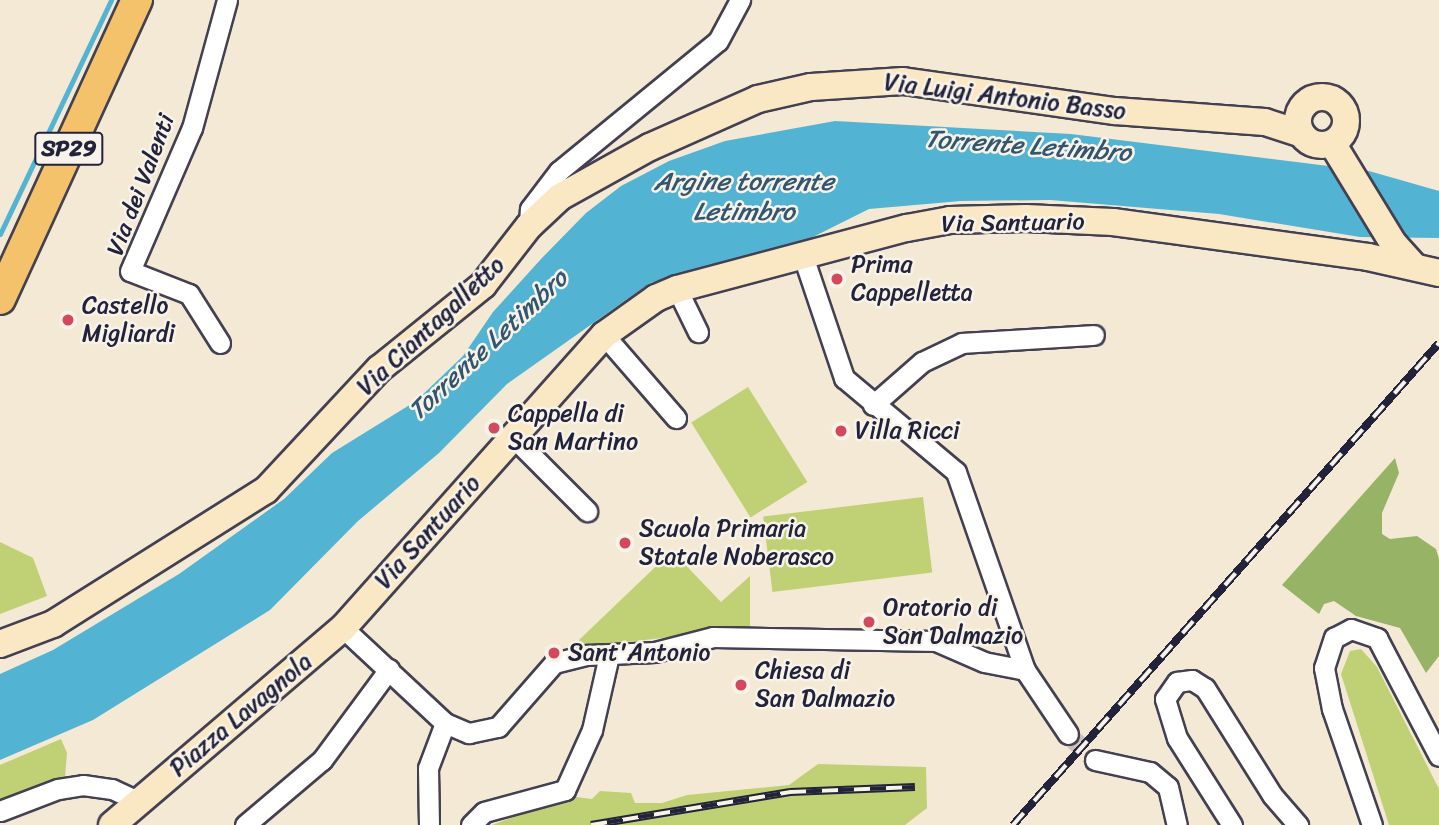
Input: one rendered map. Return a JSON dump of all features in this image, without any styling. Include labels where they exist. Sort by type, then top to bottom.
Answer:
[{"type":"main road","name":"SP29","points":[[3,284],[138,0]]},
{"type":"main road","name":"Via Luigi Antonio Basso","points":[[529,226],[581,185],[712,117],[758,99],[811,87],[903,81],[1115,111],[1265,122],[1301,121],[1322,97],[1342,109],[1345,125],[1340,153]]},
{"type":"main road","points":[[1301,121],[1319,145],[1340,153],[1392,243],[1427,270]]},
{"type":"main road","name":"Via Santuario","points":[[343,628],[604,335],[656,298],[677,289],[950,220],[1026,218],[1113,222],[1427,270]]},
{"type":"main road","name":"Via Ciantagalletto","points":[[0,645],[53,624],[266,490],[379,369],[483,285],[529,226]]},
{"type":"main road","name":"Piazza Lavagnola","points":[[114,824],[343,628]]},
{"type":"street","name":"Via dei Valenti","points":[[220,344],[188,294],[176,286],[133,274],[130,267],[192,128],[227,0]]},
{"type":"street","name":"Via Ciantagalletto","points":[[529,226],[530,209],[559,171],[718,41],[740,0]]},
{"type":"street","points":[[803,256],[845,378],[873,405],[956,472],[1025,670],[1068,734]]},
{"type":"street","points":[[677,289],[698,332]]},
{"type":"street","points":[[604,335],[676,418]]},
{"type":"street","points":[[873,405],[922,362],[962,342],[1094,335]]},
{"type":"street","points":[[513,437],[587,511]]},
{"type":"street","points":[[343,628],[445,723],[469,733],[498,727],[554,663],[655,652],[713,637],[936,641],[984,662],[1025,670]]},
{"type":"street","points":[[1372,825],[1332,709],[1324,668],[1334,638],[1351,629],[1377,638],[1439,757]]},
{"type":"street","points":[[471,825],[484,812],[565,790],[592,730],[609,655]]},
{"type":"street","points":[[245,825],[322,760],[389,669]]},
{"type":"street","points":[[1232,825],[1177,738],[1165,699],[1177,682],[1192,680],[1205,688],[1272,795],[1298,825]]},
{"type":"street","points":[[429,825],[428,768],[445,723]]},
{"type":"street","points":[[1095,760],[1150,772],[1168,787],[1177,825]]},
{"type":"street","points":[[0,811],[58,789],[83,785],[112,789],[138,801]]},
{"type":"green space","points":[[748,387],[807,482],[751,517],[691,423]]},
{"type":"green space","points":[[1395,458],[1399,473],[1382,513],[1382,534],[1390,539],[1417,536],[1436,549],[1439,559],[1439,656],[1426,673],[1400,628],[1356,616],[1334,601],[1324,604],[1319,614],[1282,585]]},
{"type":"green space","points":[[923,497],[932,572],[772,592],[763,517]]},
{"type":"green space","points":[[0,542],[33,558],[47,596],[0,614]]},
{"type":"green space","points":[[672,551],[721,602],[750,576],[750,628],[583,647],[579,640]]},
{"type":"green space","points":[[1361,649],[1377,667],[1439,789],[1439,825],[1389,825],[1341,674],[1350,651]]},
{"type":"green space","points":[[61,739],[67,753],[65,777],[0,803],[0,765]]},
{"type":"green space","points":[[818,764],[926,767],[927,808],[905,825],[492,825],[568,796],[592,799],[600,791],[631,793],[635,803],[662,803],[687,795],[789,785]]},
{"type":"water","name":"Argine torrente Letimbro","points":[[835,121],[1071,134],[1369,171],[1439,191],[1439,238],[1360,237],[1219,214],[1050,200],[961,201],[869,209],[801,243],[650,283],[507,384],[439,453],[358,521],[270,610],[93,720],[0,760],[0,674],[53,650],[179,574],[284,499],[332,453],[416,401],[463,356],[493,312],[541,259],[586,213],[621,186],[669,161],[725,141]]},
{"type":"waterway","points":[[0,234],[111,0]]},
{"type":"tunnel","points":[[1068,734],[1095,760]]},
{"type":"railway","points":[[1013,825],[1439,343]]},
{"type":"railway","points":[[591,825],[790,792],[915,787]]},
{"type":"place","name":"Prima Cappelletta","points":[[837,279]]},
{"type":"place","name":"Castello Migliardi","points":[[68,320]]},
{"type":"place","name":"Cappella di San Martino","points":[[494,428]]},
{"type":"place","name":"Villa Ricci","points":[[841,431]]},
{"type":"place","name":"Scuola Primaria Statale Noberasco","points":[[625,543]]},
{"type":"place","name":"Oratorio di San Dalmazio","points":[[869,622]]},
{"type":"place","name":"Sant'Antonio","points":[[554,653]]},
{"type":"place","name":"Chiesa di San Dalmazio","points":[[741,685]]},
{"type":"water label","name":"Torrente Letimbro","points":[[1028,146]]},
{"type":"water label","name":"Torrente Letimbro","points":[[488,345]]}]
